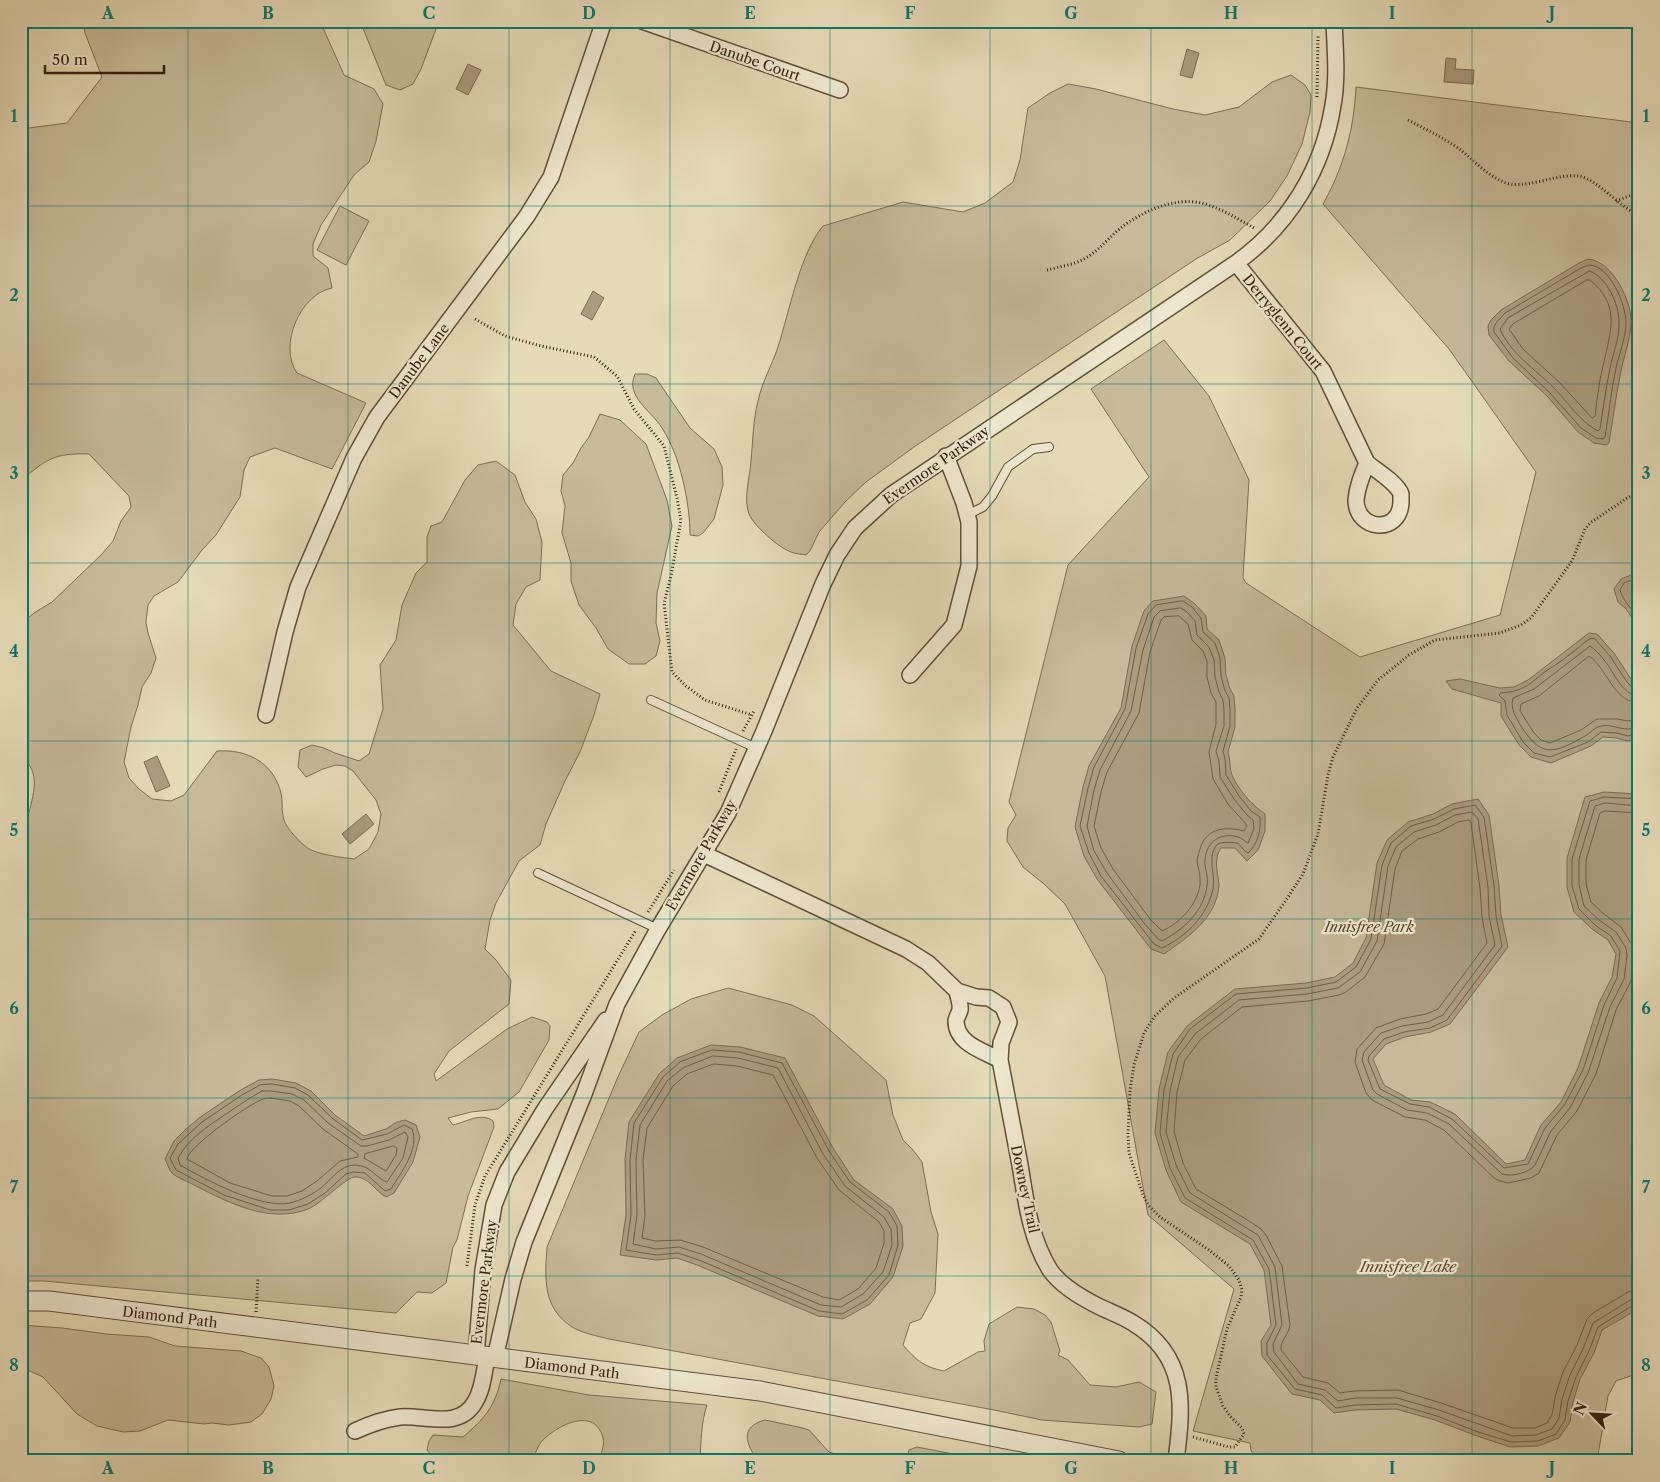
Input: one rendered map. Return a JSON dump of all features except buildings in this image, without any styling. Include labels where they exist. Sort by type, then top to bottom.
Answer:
[{"type":"street","name":"Danube Lane","points":[[266,716],[285,632],[298,587],[354,458],[377,417],[527,216],[551,177],[604,21]]},
{"type":"street","name":"Danube Court","points":[[642,21],[840,90]]},
{"type":"street","name":"Evermore Parkway","points":[[486,1357],[483,1270],[494,1205],[507,1172],[545,1109],[616,1004],[658,929],[728,813],[823,584],[841,548],[856,528],[878,505],[946,456],[1236,263],[1270,236],[1294,205],[1314,172],[1323,146],[1334,104],[1334,21]]},
{"type":"street","name":"Derryglenn Court","points":[[1236,263],[1324,371],[1367,463]]},
{"type":"street","points":[[910,675],[954,625],[969,566],[969,522],[946,456]]},
{"type":"street","name":"Downey Trail","points":[[704,854],[906,949],[928,963],[958,991],[976,997],[989,998],[1003,1007],[1009,1022],[1001,1043],[1000,1060],[1031,1227],[1041,1254],[1052,1272],[1067,1287],[1086,1300],[1131,1321],[1160,1345],[1172,1366],[1179,1385],[1181,1402],[1176,1461]]},
{"type":"street","points":[[958,991],[960,1008],[956,1021],[960,1036],[971,1046],[1000,1060]]},
{"type":"street","name":"Evermore Parkway","points":[[486,1357],[524,1242],[584,1094],[616,1004]]},
{"type":"street","name":"Diamond Path","points":[[21,1301],[49,1301],[760,1391],[1119,1461]]},
{"type":"street","points":[[355,1430],[392,1418],[447,1420],[464,1414],[472,1408],[478,1398],[486,1357]]},
{"type":"lane","points":[[967,514],[983,507],[992,496],[1008,467],[1033,449],[1049,447]]},
{"type":"lane","points":[[651,700],[756,748]]},
{"type":"lane","points":[[538,873],[658,929]]},
{"type":"path","points":[[1317,104],[1318,30]]},
{"type":"path","points":[[1408,120],[1451,144],[1504,183],[1520,184],[1562,176],[1582,177],[1594,182],[1616,201],[1639,216]]},
{"type":"path","points":[[1616,201],[1639,192]]},
{"type":"path","points":[[1047,270],[1082,260],[1137,217],[1154,209],[1178,202],[1200,203],[1254,228]]},
{"type":"path","points":[[1247,234],[1258,224]]},
{"type":"path","points":[[475,319],[504,336],[594,357],[617,376],[634,409],[664,446],[679,506],[681,520],[664,603],[672,672],[686,686],[705,700],[752,715]]},
{"type":"path","points":[[1179,1435],[1229,1447],[1238,1444],[1244,1434],[1242,1428],[1223,1406],[1216,1387],[1216,1378],[1227,1329],[1241,1297],[1242,1290],[1239,1280],[1229,1266],[1160,1217],[1149,1206],[1143,1196],[1129,1152],[1128,1134],[1130,1090],[1134,1065],[1144,1033],[1155,1016],[1174,998],[1259,939],[1288,897],[1303,874],[1318,834],[1333,757],[1357,708],[1378,680],[1409,655],[1435,640],[1500,633],[1521,625],[1531,618],[1572,561],[1585,529],[1590,523],[1639,490]]},
{"type":"path","points":[[716,800],[739,740],[757,704]]},
{"type":"path","points":[[467,1270],[475,1205],[485,1176],[677,865]]},
{"type":"path","points":[[255,1327],[258,1278]]},
{"type":"green space","points":[[83,21],[320,21],[344,75],[374,89],[383,104],[376,141],[369,162],[354,175],[321,225],[313,244],[313,256],[328,268],[332,288],[321,292],[310,300],[302,310],[291,336],[290,349],[292,362],[297,373],[366,403],[332,469],[275,448],[250,457],[244,470],[240,497],[216,535],[178,582],[154,596],[148,605],[146,622],[156,658],[151,673],[142,687],[131,727],[124,762],[129,778],[152,799],[171,801],[184,795],[217,751],[239,752],[257,760],[272,773],[281,793],[285,823],[294,836],[306,847],[325,854],[354,859],[369,849],[378,832],[381,814],[376,800],[353,771],[345,766],[336,765],[306,777],[298,767],[300,750],[312,745],[359,761],[369,754],[383,709],[380,665],[396,640],[402,605],[416,573],[427,562],[427,537],[431,526],[442,522],[465,480],[478,465],[496,461],[515,475],[525,502],[536,519],[542,542],[540,580],[526,587],[516,604],[513,625],[551,671],[600,694],[580,752],[546,824],[540,845],[519,861],[496,903],[490,920],[485,949],[511,980],[509,1004],[449,1051],[434,1074],[436,1081],[507,1029],[532,1017],[547,1022],[550,1026],[549,1040],[519,1092],[498,1109],[471,1112],[448,1118],[453,1125],[473,1118],[484,1117],[493,1121],[494,1127],[468,1196],[457,1240],[453,1247],[446,1283],[432,1293],[417,1292],[396,1313],[44,1281],[21,1281],[21,819],[28,816],[34,792],[34,777],[32,769],[21,757],[21,624],[52,602],[102,554],[113,541],[121,521],[131,507],[129,496],[89,454],[59,456],[45,462],[21,480],[21,129],[67,123],[102,77],[85,33]]},
{"type":"green space","points":[[360,21],[439,21],[421,69],[413,84],[400,90],[386,85]]},
{"type":"green space","points":[[1291,75],[1305,85],[1311,95],[1310,112],[1302,144],[1287,176],[1270,201],[1230,240],[1196,259],[914,447],[866,482],[846,501],[819,532],[810,551],[806,555],[786,550],[761,530],[752,519],[747,508],[754,423],[758,401],[778,347],[802,267],[815,238],[823,226],[903,202],[963,212],[985,203],[1013,182],[1020,160],[1028,108],[1050,93],[1068,84],[1205,115],[1239,107],[1272,82]]},
{"type":"green space","name":"Innisfree Park","points":[[1356,87],[1639,123],[1639,1373],[1616,1381],[1608,1396],[1597,1461],[1263,1461],[1251,1451],[1250,1443],[1193,1431],[1234,1289],[1148,1215],[1105,976],[1065,904],[1023,867],[1007,841],[1008,828],[1016,815],[1009,802],[1068,565],[1149,477],[1091,389],[1164,340],[1209,396],[1249,480],[1243,578],[1246,583],[1360,657],[1500,615],[1536,472],[1449,349],[1323,204],[1337,176],[1347,147],[1353,118]]},
{"type":"green space","points":[[340,206],[369,221],[346,265],[317,250]]},
{"type":"green space","points":[[635,374],[647,374],[656,378],[690,428],[714,449],[722,467],[723,485],[714,519],[703,533],[698,536],[690,535],[686,494],[674,452],[662,428],[641,403],[633,390]]},
{"type":"green space","points":[[600,414],[620,420],[646,444],[667,500],[672,526],[657,593],[656,623],[660,641],[656,656],[645,664],[629,664],[608,649],[596,628],[579,605],[571,581],[571,563],[562,533],[565,506],[561,491],[563,475],[589,437]]},
{"type":"green space","points":[[728,988],[792,1005],[814,1016],[886,1080],[893,1115],[903,1140],[922,1162],[931,1212],[938,1234],[935,1293],[921,1319],[910,1323],[903,1345],[912,1355],[931,1368],[944,1371],[978,1352],[985,1351],[984,1341],[989,1324],[1017,1307],[1034,1309],[1045,1315],[1051,1322],[1060,1351],[1058,1355],[1068,1360],[1090,1385],[1116,1387],[1139,1382],[1156,1392],[1152,1424],[1139,1427],[1042,1420],[609,1339],[580,1331],[562,1319],[550,1301],[546,1281],[547,1247],[617,1079],[639,1032],[662,1015],[691,999]]},
{"type":"green space","points":[[21,1325],[149,1337],[175,1346],[241,1351],[261,1358],[269,1367],[274,1386],[271,1399],[262,1414],[251,1422],[229,1425],[168,1420],[140,1431],[123,1432],[97,1426],[77,1414],[43,1377],[21,1367]]},
{"type":"green space","points":[[501,1379],[589,1395],[707,1405],[702,1426],[700,1461],[599,1461],[603,1438],[599,1428],[592,1423],[576,1421],[566,1424],[543,1440],[532,1461],[436,1461],[427,1450],[433,1435],[463,1437],[488,1412],[499,1389]]},
{"type":"green space","points":[[765,1420],[809,1430],[829,1452],[841,1456],[846,1461],[758,1461],[750,1448],[747,1437],[751,1427]]},
{"type":"green space","points":[[917,1447],[989,1461],[906,1461],[909,1450]]},
{"type":"water","points":[[1187,49],[1199,53],[1192,78],[1180,75]]},
{"type":"water","points":[[1446,58],[1456,59],[1455,69],[1474,70],[1473,84],[1444,82]]},
{"type":"water","points":[[468,64],[481,70],[468,95],[456,89]]},
{"type":"water","points":[[1588,259],[1606,267],[1620,284],[1631,316],[1631,325],[1619,380],[1609,443],[1606,445],[1594,443],[1578,432],[1547,396],[1509,361],[1489,335],[1488,326],[1501,310]]},
{"type":"water","points":[[593,291],[604,298],[592,320],[581,314]]},
{"type":"water","points":[[1639,572],[1639,628],[1626,609],[1618,602],[1614,589],[1621,579]]},
{"type":"water","points":[[1184,596],[1206,616],[1207,629],[1219,640],[1225,658],[1226,675],[1234,696],[1235,727],[1228,752],[1231,772],[1238,787],[1246,797],[1265,814],[1265,831],[1258,850],[1247,861],[1235,848],[1221,848],[1217,862],[1219,886],[1213,908],[1207,918],[1191,934],[1164,954],[1151,949],[1097,879],[1084,856],[1075,827],[1089,766],[1121,708],[1132,646],[1144,611],[1153,601]]},
{"type":"water","points":[[1589,633],[1597,634],[1614,653],[1631,679],[1639,686],[1639,738],[1628,741],[1603,737],[1591,746],[1551,763],[1531,757],[1519,745],[1501,716],[1501,703],[1452,689],[1446,681],[1460,679],[1500,688],[1514,687],[1528,680]]},
{"type":"water","points":[[157,756],[170,786],[156,792],[144,762]]},
{"type":"water","name":"Innisfree Lake","points":[[1604,792],[1639,794],[1639,1307],[1602,1330],[1594,1353],[1580,1379],[1573,1402],[1570,1422],[1559,1438],[1538,1446],[1510,1447],[1435,1420],[1396,1409],[1355,1410],[1334,1413],[1320,1400],[1292,1394],[1262,1356],[1261,1341],[1271,1325],[1264,1270],[1250,1244],[1181,1202],[1166,1170],[1155,1133],[1159,1089],[1168,1052],[1187,1026],[1235,989],[1306,983],[1335,977],[1353,963],[1366,938],[1377,863],[1387,840],[1408,822],[1433,814],[1452,804],[1478,799],[1489,815],[1501,915],[1508,947],[1450,1024],[1431,1032],[1405,1037],[1386,1044],[1373,1059],[1384,1085],[1411,1100],[1430,1102],[1455,1114],[1506,1164],[1525,1160],[1541,1125],[1561,1102],[1578,1068],[1599,1003],[1612,977],[1616,954],[1608,940],[1592,929],[1574,912],[1567,887],[1567,858],[1585,797]]},
{"type":"water","points":[[366,814],[374,824],[350,844],[342,834]]},
{"type":"water","points":[[711,1045],[740,1047],[785,1058],[833,1148],[854,1180],[893,1209],[902,1226],[903,1246],[893,1277],[870,1304],[843,1319],[818,1316],[677,1258],[656,1260],[620,1255],[626,1215],[625,1159],[629,1122],[659,1074],[677,1058]]},
{"type":"water","points":[[272,1079],[296,1083],[311,1091],[335,1115],[364,1136],[405,1120],[416,1125],[420,1137],[413,1162],[394,1193],[386,1197],[368,1181],[355,1177],[346,1181],[308,1209],[294,1213],[265,1213],[250,1210],[222,1199],[172,1173],[165,1159],[174,1141],[185,1130],[199,1118],[239,1091],[259,1080]]}]
